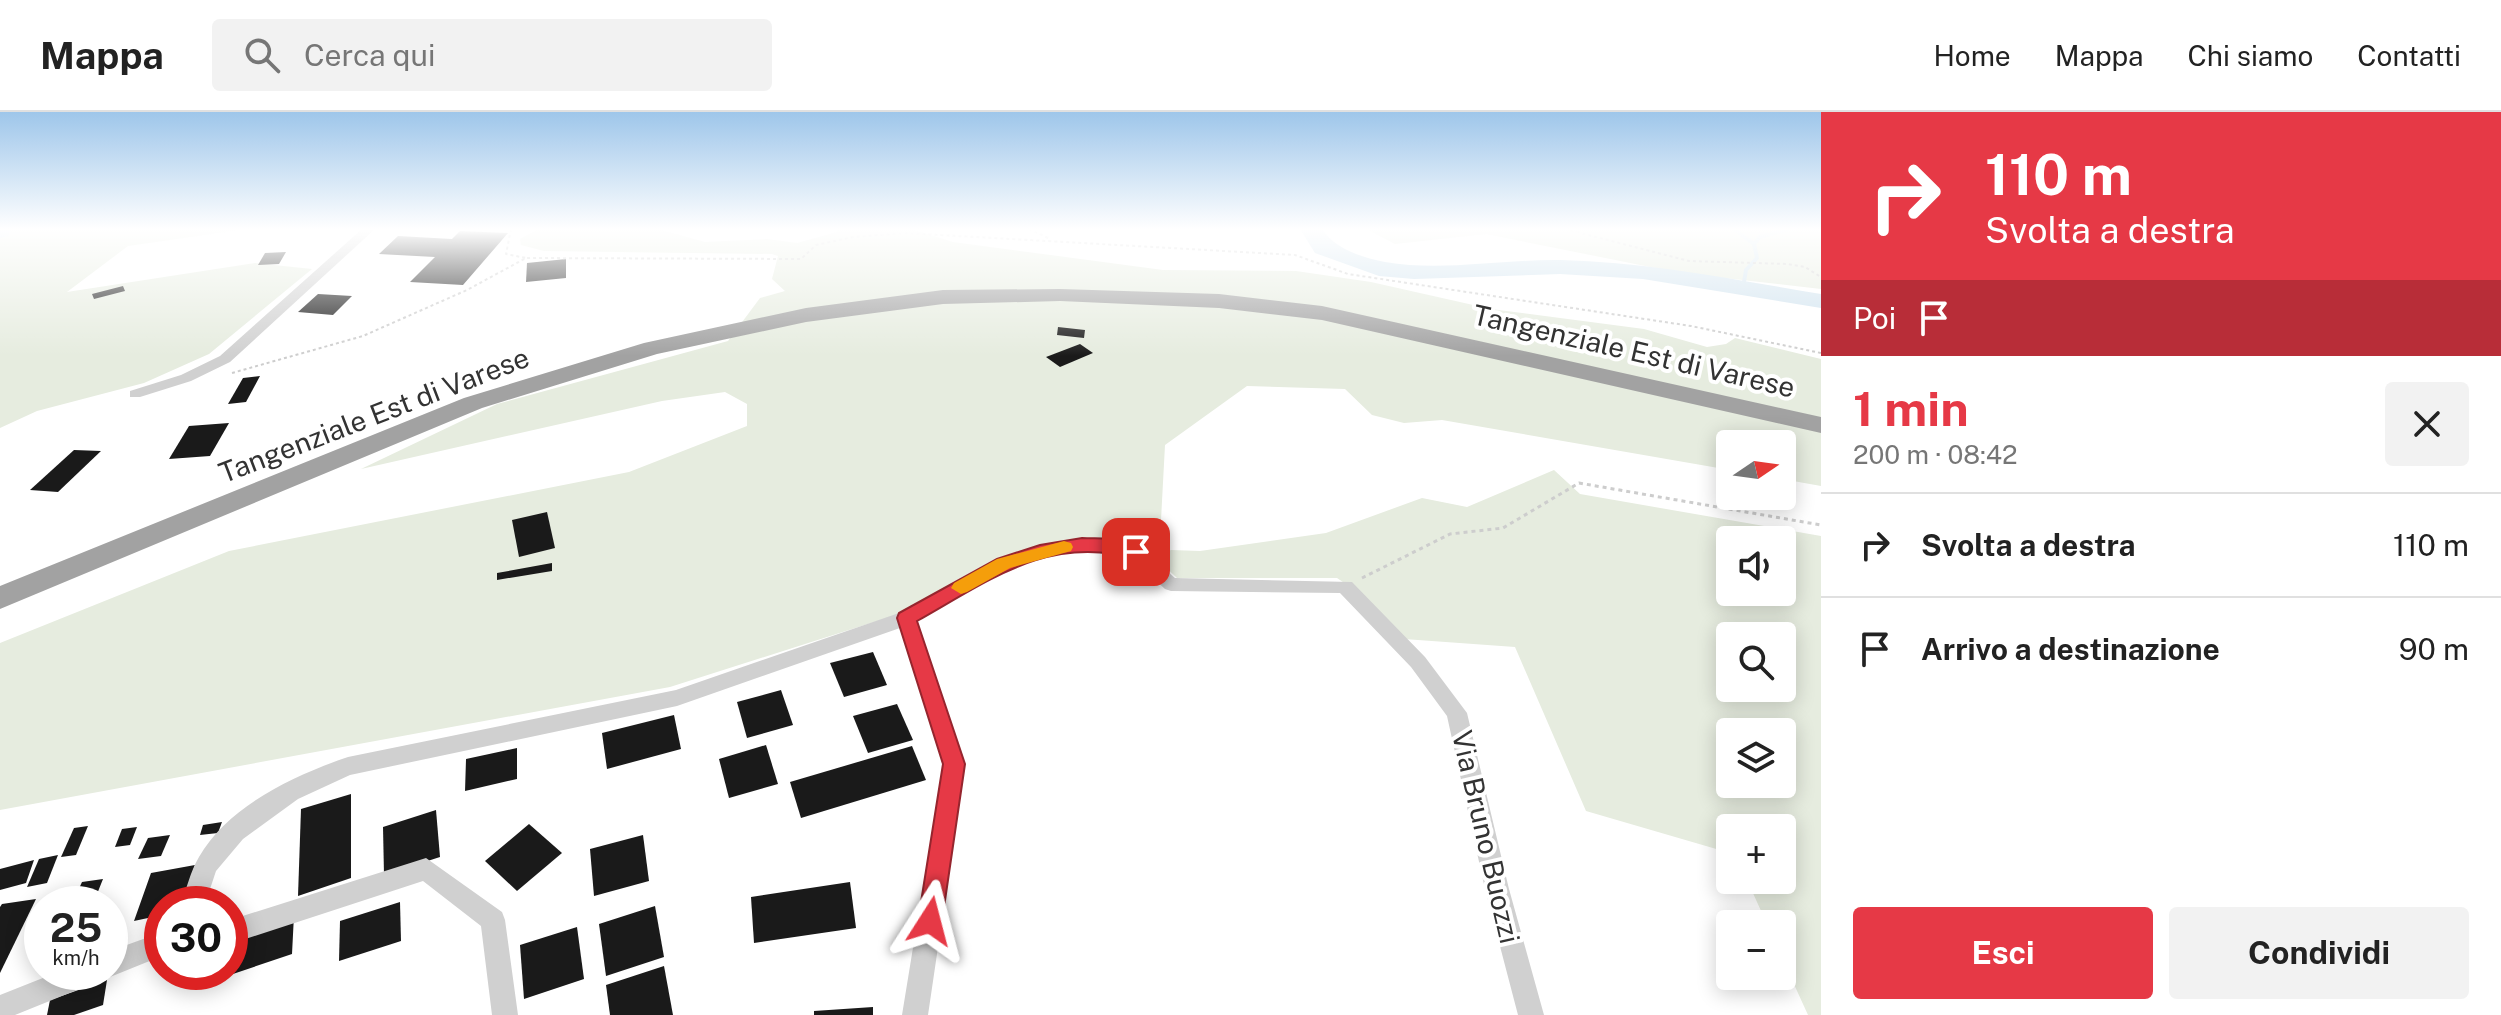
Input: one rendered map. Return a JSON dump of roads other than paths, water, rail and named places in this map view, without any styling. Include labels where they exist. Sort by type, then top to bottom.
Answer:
[{"type":"highway","name":"Tangenziale Est di Varese","points":[[0,583],[463,393],[643,336],[797,304],[936,287],[1057,283],[1211,291],[1326,304],[1398,317],[1821,412]]},
{"type":"highway","name":"Tangenziale Est di Varese","points":[[0,598],[473,403],[652,348],[806,315],[943,297],[1060,295],[1219,301],[1322,313],[1821,425]]},
{"type":"street","points":[[135,394],[186,378],[225,359],[322,271]]},
{"type":"street","name":"Via Bruno Buozzi","points":[[906,618],[1004,564],[1040,551],[1082,544],[1118,545],[1136,552],[1171,584],[1345,587],[1418,662],[1457,713],[1497,889],[1531,1015]]},
{"type":"street","points":[[199,886],[207,865],[223,843],[282,796],[317,777],[348,766],[677,698],[906,618],[954,764],[915,1015]]},
{"type":"street","points":[[248,926],[426,869],[493,920],[505,1015]]},
{"type":"street","points":[[0,1008],[45,990]]},
{"type":"waterway","points":[[1404,271],[1439,271]]},
{"type":"waterway","points":[[1629,271],[1821,301]]},
{"type":"waterway","points":[[1743,288],[1746,271]]}]
